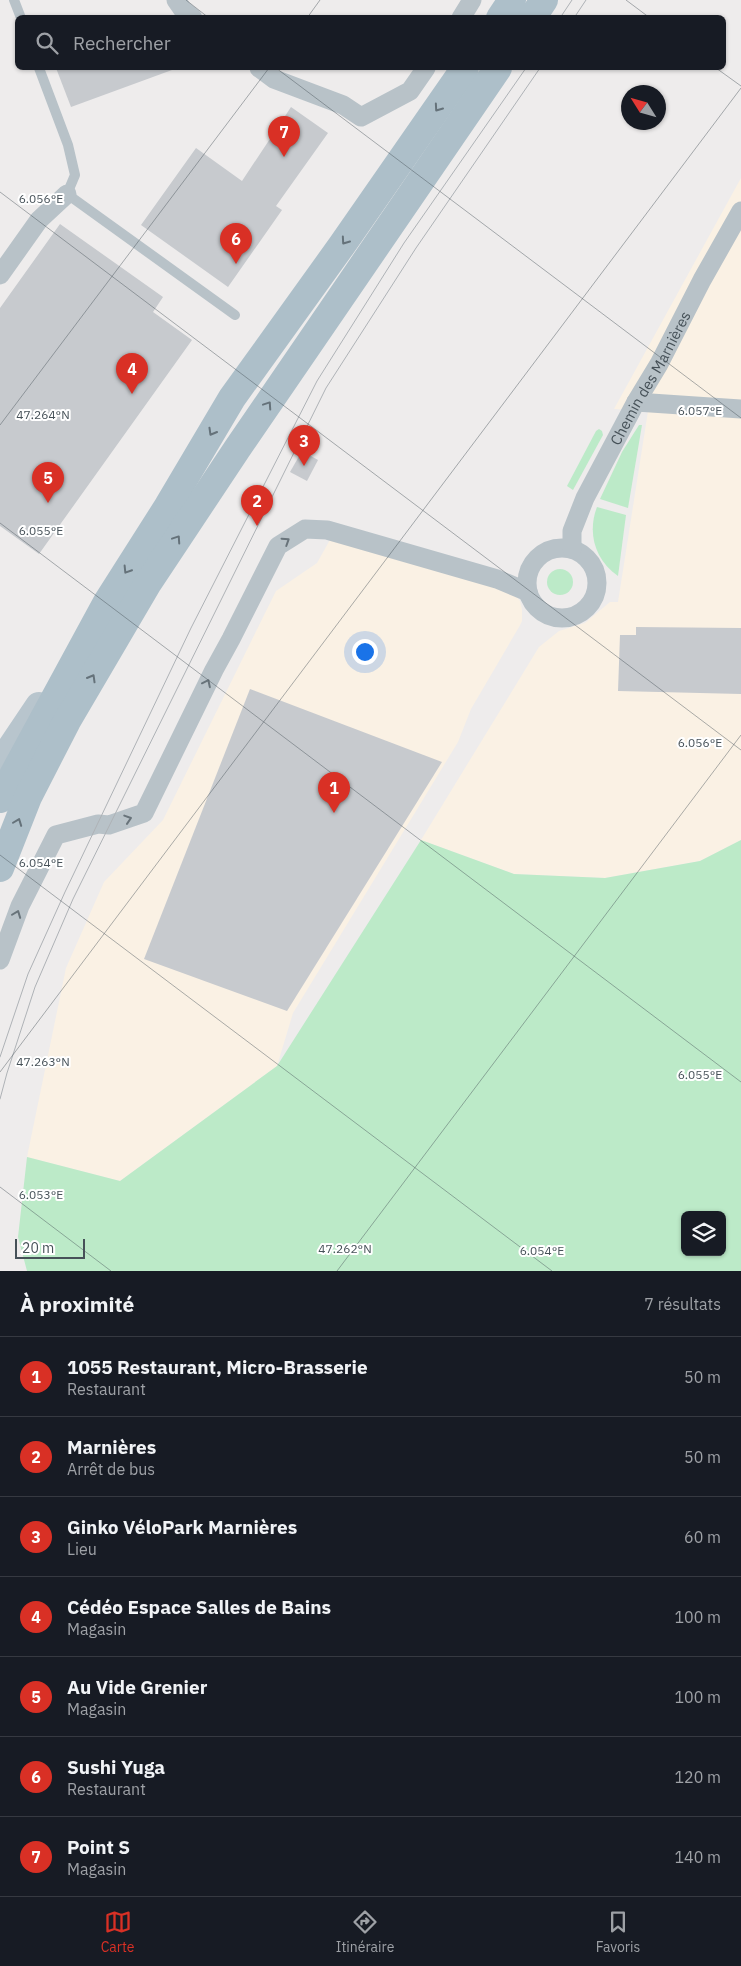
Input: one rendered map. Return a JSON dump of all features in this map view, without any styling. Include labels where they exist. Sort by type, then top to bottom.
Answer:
[{"type":"main road","points":[[502,15],[512,0]]},
{"type":"main road","points":[[534,15],[544,0]]},
{"type":"main road","points":[[0,764],[168,506],[232,398],[342,246],[465,70]]},
{"type":"main road","points":[[0,868],[32,789],[67,721],[148,583],[237,449],[497,70]]},
{"type":"main road","points":[[0,798],[107,602]]},
{"type":"street","points":[[176,0],[189,15]]},
{"type":"street","points":[[262,70],[274,79],[343,105],[361,117],[410,91],[425,70]]},
{"type":"street","points":[[0,275],[39,220],[67,194]]},
{"type":"street","name":"Chemin des Marnières","points":[[572,549],[572,531],[585,498],[741,211]]},
{"type":"street","points":[[636,402],[741,409]]},
{"type":"street","points":[[0,960],[20,906],[56,835],[98,824],[108,825],[144,813],[214,670],[278,546],[305,529],[327,530],[497,579],[528,592]]},
{"type":"street","points":[[554,548],[572,549],[582,553],[590,560],[598,580],[593,600],[586,608],[573,616],[558,618],[548,615],[539,609],[528,592],[529,572],[538,557],[554,548]]},
{"type":"lane","points":[[14,0],[20,15]]},
{"type":"lane","points":[[40,70],[68,145],[75,175],[67,194],[235,315]]},
{"type":"shaded area","points":[[741,178],[741,840],[700,861],[605,878],[514,874],[421,840],[539,647],[559,631],[585,623],[610,602],[618,602],[648,411],[614,409]]},
{"type":"shaded area","points":[[331,538],[466,576],[514,594],[520,601],[522,621],[471,709],[458,742],[293,1013],[277,1066],[120,1181],[27,1157],[66,968],[104,882],[163,820],[276,591],[317,563]]},
{"type":"green space","points":[[639,425],[642,425],[628,508],[600,499],[622,452]]},
{"type":"green space","points":[[599,429],[603,435],[573,490],[567,486],[596,431]]},
{"type":"green space","points":[[597,507],[626,515],[618,576],[604,562],[595,545],[593,526]]},
{"type":"green space","points":[[560,569],[569,573],[573,582],[569,591],[560,595],[551,591],[547,582],[551,573]]},
{"type":"green space","points":[[421,840],[514,874],[605,878],[700,861],[741,840],[741,1271],[27,1271],[18,1237],[27,1157],[120,1181],[277,1066]]},
{"type":"building","points":[[57,70],[172,70],[71,107]]},
{"type":"building","points":[[291,107],[328,133],[276,206],[282,210],[228,287],[141,225],[196,148],[242,181]]},
{"type":"building","points":[[60,224],[163,297],[153,312],[192,340],[39,554],[0,526],[0,308]]},
{"type":"building","points":[[302,451],[318,460],[307,481],[290,472]]},
{"type":"building","points":[[636,627],[741,628],[741,694],[618,691],[620,635],[636,635]]},
{"type":"building","points":[[250,689],[442,762],[287,1011],[144,959]]},
{"type":"tram line","points":[[562,15],[572,0]]},
{"type":"tram line","points":[[576,15],[586,0]]},
{"type":"tram line","points":[[0,1057],[28,974],[65,892],[191,628],[317,381],[404,243],[525,70]]},
{"type":"tram line","points":[[0,1099],[35,987],[73,899],[326,388],[416,248],[539,70]]},
{"type":"place","name":"Point S","points":[[284,157]]},
{"type":"place","name":"Sushi Yuga","points":[[236,264]]},
{"type":"place","name":"Cédéo Espace Salles de Bains","points":[[132,394]]},
{"type":"place","name":"Ginko VéloPark Marnières","points":[[304,466]]},
{"type":"place","name":"Au Vide Grenier","points":[[48,503]]},
{"type":"place","name":"Marnières","points":[[257,526]]},
{"type":"place","name":"1055 Restaurant, Micro-Brasserie","points":[[334,813]]}]
